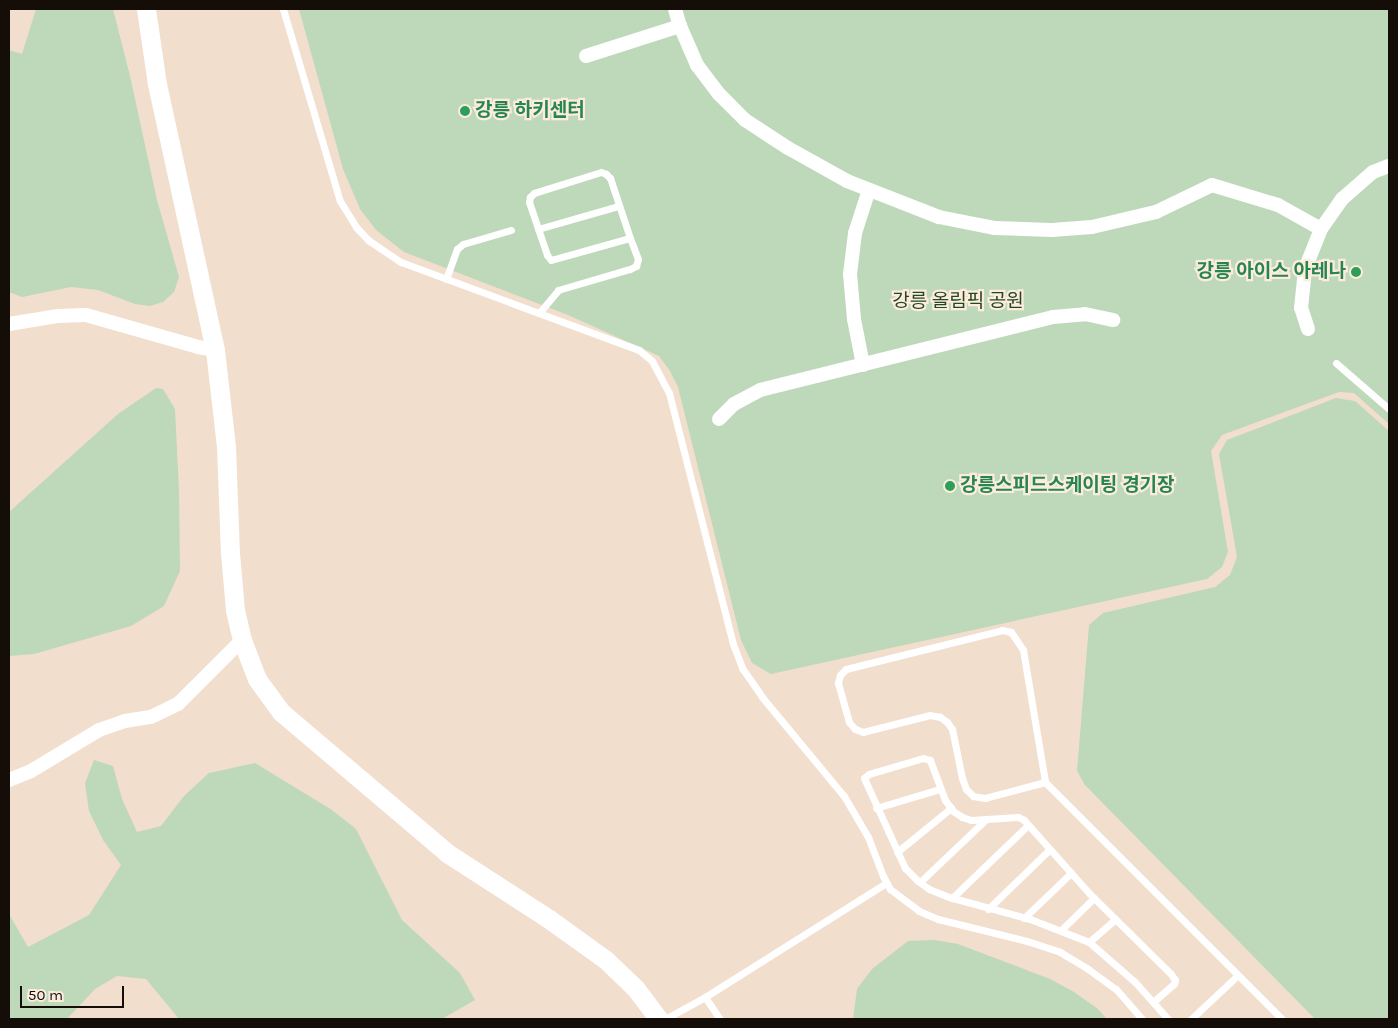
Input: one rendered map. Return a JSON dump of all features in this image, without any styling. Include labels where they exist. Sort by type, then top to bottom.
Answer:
[{"type":"street","points":[[146,9],[157,84],[215,350],[226,446],[230,553],[235,610],[242,640],[257,678],[281,712],[446,853],[502,891],[549,919],[606,960],[636,989],[659,1019]]},
{"type":"street","points":[[675,9],[680,26],[697,65],[719,94],[745,120],[788,148],[847,181],[939,217],[994,228],[1052,230],[1092,227],[1156,212],[1212,185],[1278,204],[1321,229]]},
{"type":"street","points":[[586,56],[680,26]]},
{"type":"street","points":[[1308,329],[1301,308],[1305,270],[1321,229],[1342,199],[1373,172],[1389,166]]},
{"type":"street","points":[[863,364],[854,319],[850,274],[855,234],[869,190]]},
{"type":"street","points":[[719,420],[734,404],[760,390],[1054,317],[1085,314],[1113,320]]},
{"type":"street","points":[[9,324],[58,316],[86,315],[198,347],[215,350]]},
{"type":"street","points":[[9,780],[31,772],[100,730],[126,721],[151,717],[178,704],[242,640]]},
{"type":"lane","points":[[283,9],[330,173],[348,215],[368,240],[400,262],[639,350],[652,361],[661,375],[668,393],[733,644],[742,668],[762,697],[844,796],[868,837],[886,883],[900,898],[938,919],[1027,941],[1060,952],[1116,989],[1142,1019]]},
{"type":"lane","points":[[539,313],[558,290],[636,266],[638,259],[610,178],[601,172],[534,193],[530,197],[529,202],[547,255],[551,260],[630,238]]},
{"type":"lane","points":[[538,229],[619,206]]},
{"type":"lane","points":[[446,279],[457,249],[463,244],[511,230]]},
{"type":"lane","points":[[1336,363],[1389,409]]},
{"type":"lane","points":[[1045,782],[985,798],[973,796],[966,789],[962,778],[952,729],[947,722],[940,717],[930,715],[863,732],[855,729],[849,722],[838,683],[840,675],[846,669],[993,632],[1002,630],[1011,632],[1023,650],[1045,782],[1282,1019]]},
{"type":"lane","points":[[1153,1002],[1174,984],[1175,980],[1094,898],[1028,825],[1018,817],[985,820],[962,817],[950,808],[940,789],[934,764],[924,758],[869,774],[864,778],[876,808],[905,868],[920,882],[929,889],[952,898],[1024,918],[1061,930],[1089,942],[1113,962],[1168,1019]]},
{"type":"lane","points":[[876,808],[940,789]]},
{"type":"lane","points":[[897,852],[950,808]]},
{"type":"lane","points":[[920,882],[985,820]]},
{"type":"lane","points":[[952,898],[1028,825]]},
{"type":"lane","points":[[988,909],[1050,849]]},
{"type":"lane","points":[[1024,918],[1071,873]]},
{"type":"lane","points":[[665,1019],[705,997],[886,883]]},
{"type":"lane","points":[[1061,930],[1094,898]]},
{"type":"lane","points":[[1089,942],[1115,919]]},
{"type":"lane","points":[[1191,1019],[1238,975]]},
{"type":"lane","points":[[705,997],[720,1019]]},
{"type":"green space","points":[[36,9],[113,9],[130,76],[157,200],[179,277],[174,292],[163,302],[150,306],[135,304],[98,290],[71,287],[22,297],[9,292],[9,50],[22,54]]},
{"type":"green space","name":"강릉 올림픽 공원","points":[[299,9],[1389,9],[1389,424],[1354,393],[1339,392],[1222,435],[1211,451],[1228,552],[1222,567],[1207,579],[771,674],[752,663],[741,640],[678,387],[670,371],[659,356],[568,315],[404,252],[376,230],[360,209],[343,169]]},
{"type":"green space","points":[[156,388],[163,389],[175,409],[179,491],[180,571],[164,606],[131,626],[34,654],[9,656],[9,512],[118,414]]},
{"type":"green space","points":[[1336,398],[1355,401],[1389,431],[1389,1019],[1315,1019],[1085,785],[1077,771],[1089,625],[1103,613],[1215,587],[1230,575],[1237,557],[1219,454],[1227,440]]},
{"type":"green space","points":[[94,760],[113,766],[122,799],[137,832],[161,826],[184,796],[209,773],[255,763],[332,810],[356,829],[402,920],[460,973],[475,1000],[442,1019],[179,1019],[146,979],[117,976],[95,989],[67,1019],[9,1019],[9,914],[28,947],[89,915],[121,865],[103,840],[89,811],[85,783]]},
{"type":"green space","points":[[935,940],[958,944],[1050,979],[1074,992],[1098,1009],[1107,1019],[853,1019],[857,989],[872,969],[908,941]]},
{"type":"place","name":"강릉 하키센터","points":[[465,111]]},
{"type":"place","name":"강릉 아이스 아레나","points":[[1356,272]]},
{"type":"place","name":"강릉스피드스케이팅 경기장","points":[[950,486]]}]
